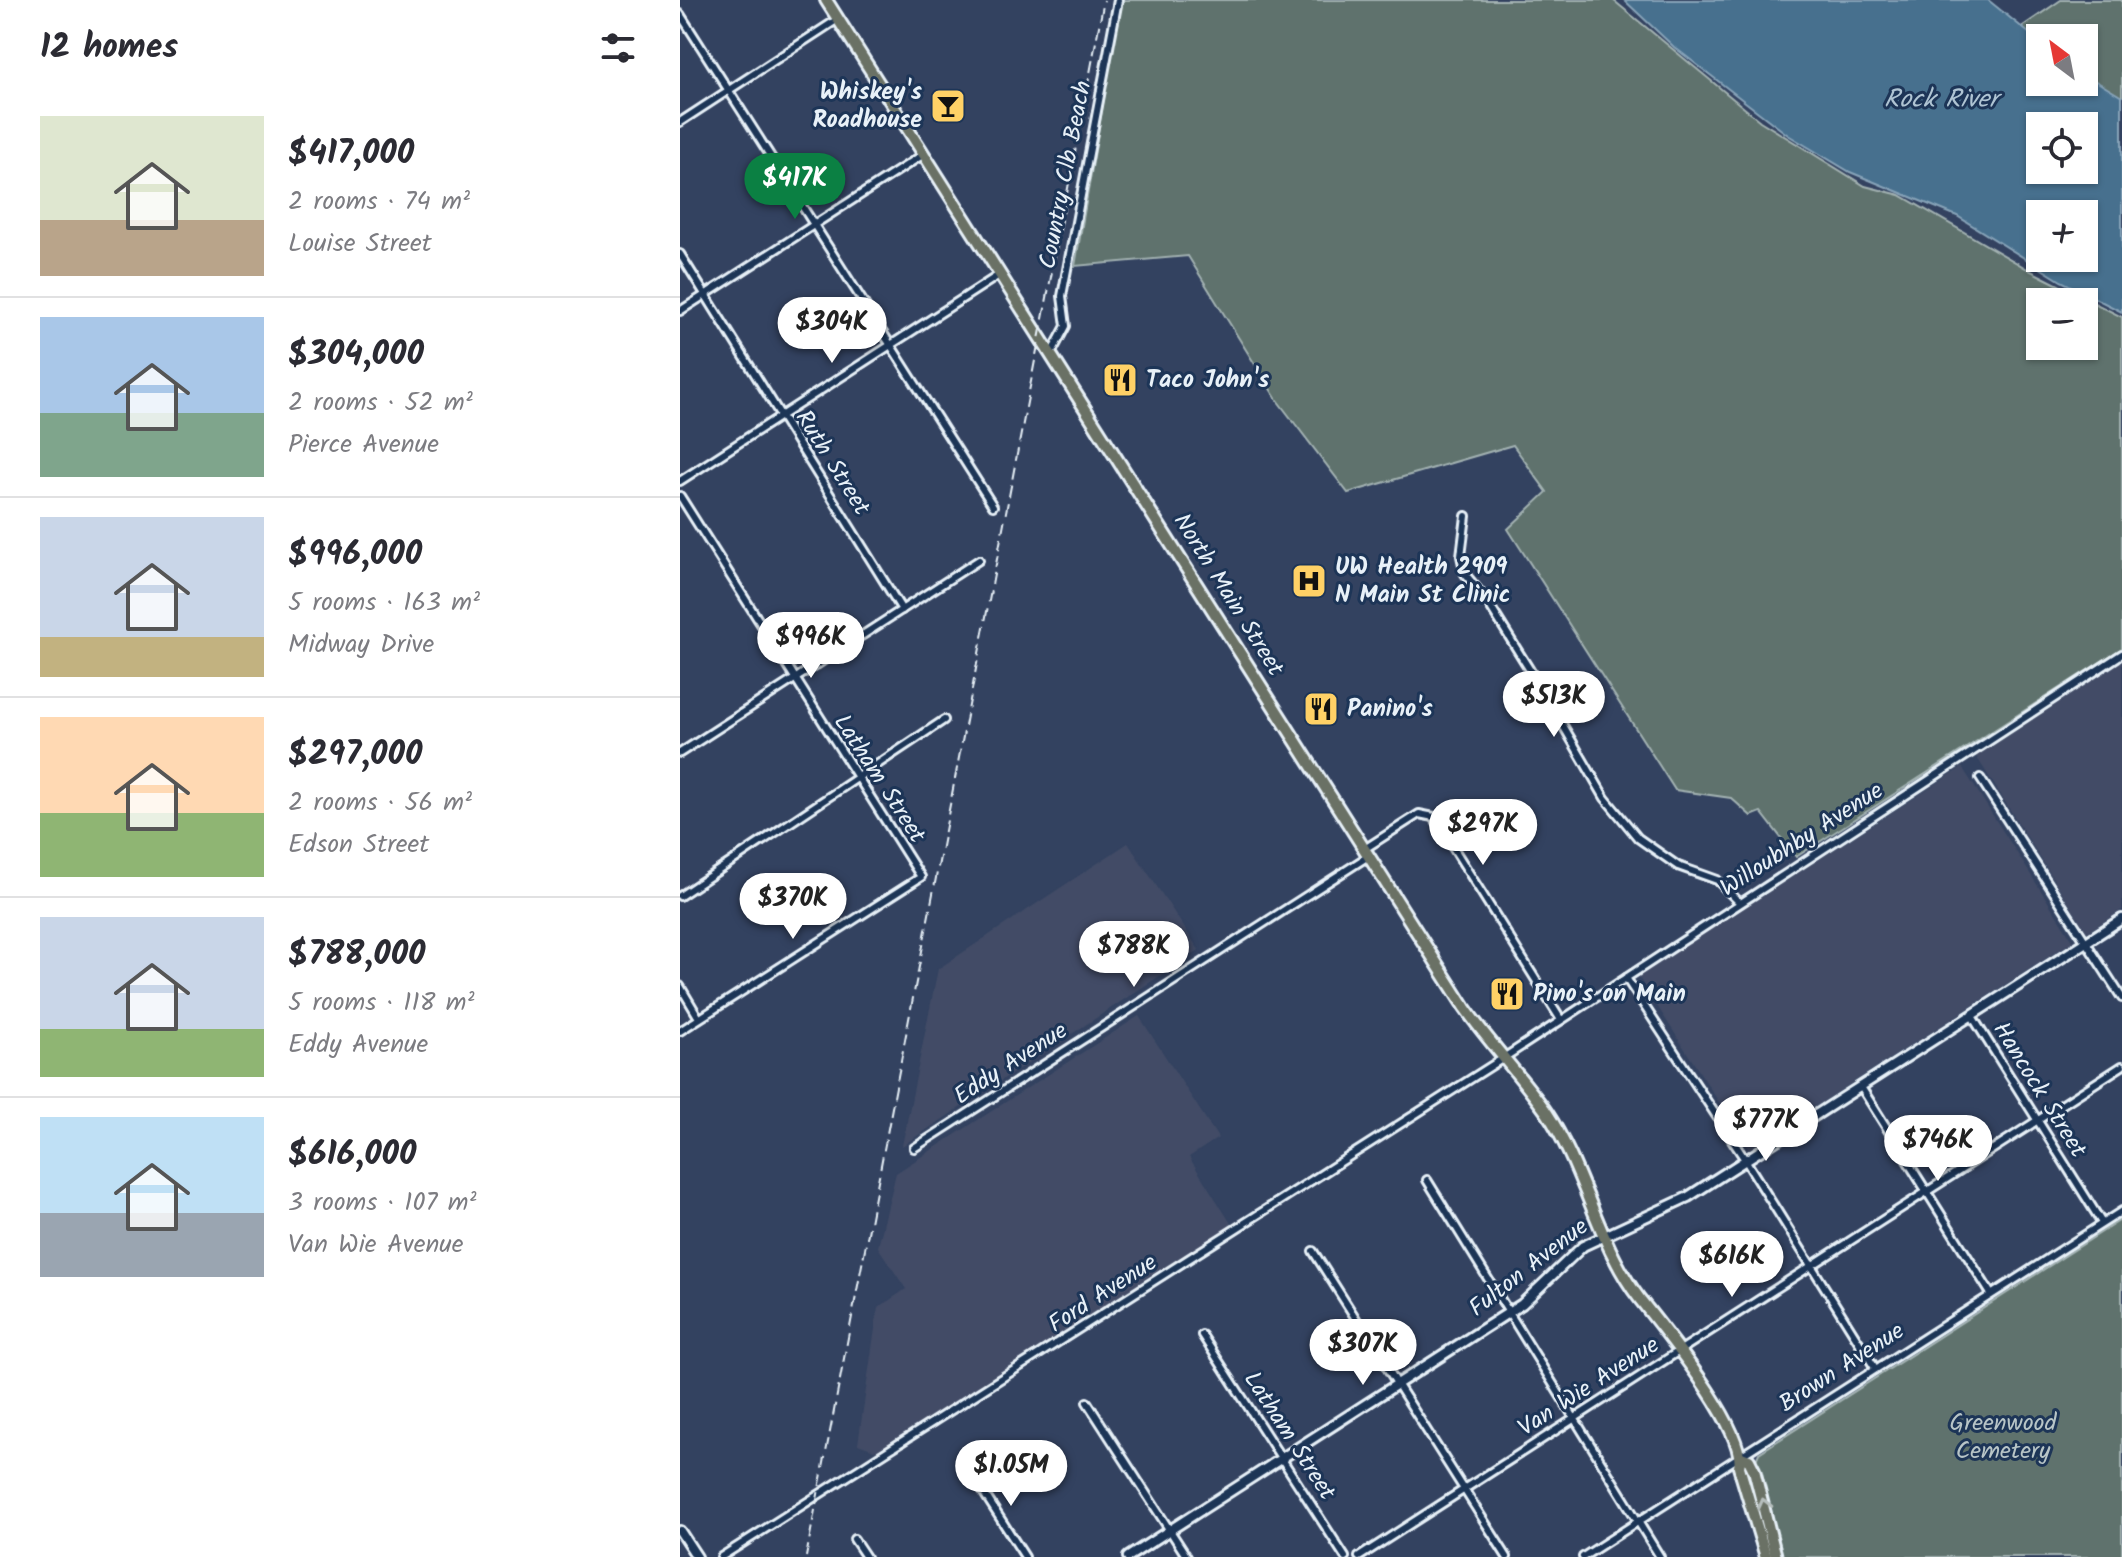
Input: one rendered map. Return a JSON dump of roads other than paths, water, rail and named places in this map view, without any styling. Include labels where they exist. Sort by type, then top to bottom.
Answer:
[{"type":"main road","name":"North Main Street","points":[[826,0],[1465,1008],[1553,1123],[1628,1281],[1679,1349],[1734,1435],[1741,1457],[1739,1467],[1766,1557]]},
{"type":"main road","name":"North Main Street","points":[[1741,1457],[1749,1460],[1754,1470],[1776,1557]]},
{"type":"street","name":"Country Clb Beach","points":[[1051,354],[1066,326],[1062,296],[1118,0]]},
{"type":"street","points":[[680,14],[993,506]]},
{"type":"street","points":[[680,122],[838,19]]},
{"type":"street","points":[[680,311],[924,154]]},
{"type":"street","name":"Ruth Street","points":[[680,254],[902,610]]},
{"type":"street","points":[[680,481],[999,275]]},
{"type":"street","name":"Latham Street","points":[[680,496],[921,877],[699,1018]]},
{"type":"street","points":[[1466,516],[1461,556],[1465,574],[1500,623],[1605,798],[1638,838],[1678,866],[1717,880],[1739,902]]},
{"type":"street","points":[[680,740],[683,751],[979,560]]},
{"type":"street","name":"Willoubhby Avenue","points":[[1502,1059],[2122,654]]},
{"type":"street","points":[[680,896],[944,720]]},
{"type":"street","points":[[1980,778],[2122,998]]},
{"type":"street","name":"Eddy Avenue","points":[[914,1148],[1368,852],[1419,814],[1434,817],[1561,1020]]},
{"type":"street","name":"Fulton Avenue","points":[[1128,1557],[1509,1313],[1576,1251],[1605,1233],[1688,1197],[2122,919]]},
{"type":"street","points":[[1626,978],[1746,1161],[1875,1368]]},
{"type":"street","points":[[680,986],[699,1018],[680,1031]]},
{"type":"street","name":"Hancock Street","points":[[1972,1016],[2102,1223]]},
{"type":"street","name":"Ford Avenue","points":[[721,1557],[1502,1059]]},
{"type":"street","name":"Van Wie Avenue","points":[[1359,1557],[2122,1066]]},
{"type":"street","points":[[1861,1087],[1991,1294]]},
{"type":"street","points":[[1427,1180],[1660,1557]]},
{"type":"street","name":"Brown Avenue","points":[[1583,1557],[2122,1211]]},
{"type":"street","points":[[1313,1251],[1507,1557]]},
{"type":"street","name":"Latham Street","points":[[1202,1335],[1345,1557]]},
{"type":"street","points":[[1087,1402],[1187,1557]]},
{"type":"street","points":[[973,1476],[1025,1557]]},
{"type":"street","points":[[680,1531],[697,1557]]},
{"type":"street","points":[[854,1539],[866,1557]]},
{"type":"water","name":"Rock River","points":[[1624,0],[1988,0],[2026,31],[2026,96],[2098,96],[2098,82],[2122,97],[2122,312],[2098,300],[2098,288],[2075,288],[2047,272],[2098,272],[2098,200],[2026,200],[2026,259],[1957,216],[1850,172],[1788,135],[1674,47]]},
{"type":"railway","points":[[806,1557],[1104,0]]},
{"type":"place","name":"Whiskey's Roadhouse","points":[[948,106]]},
{"type":"place","name":"Taco John's","points":[[1120,380]]},
{"type":"place","name":"UW Health 2909 N Main St Clinic","points":[[1309,581]]},
{"type":"place","name":"Panino's","points":[[1321,709]]},
{"type":"place","name":"Pino's on Main","points":[[1507,994]]},
{"type":"park label","name":"Greenwood Cemetery","points":[[2003,1437]]}]
